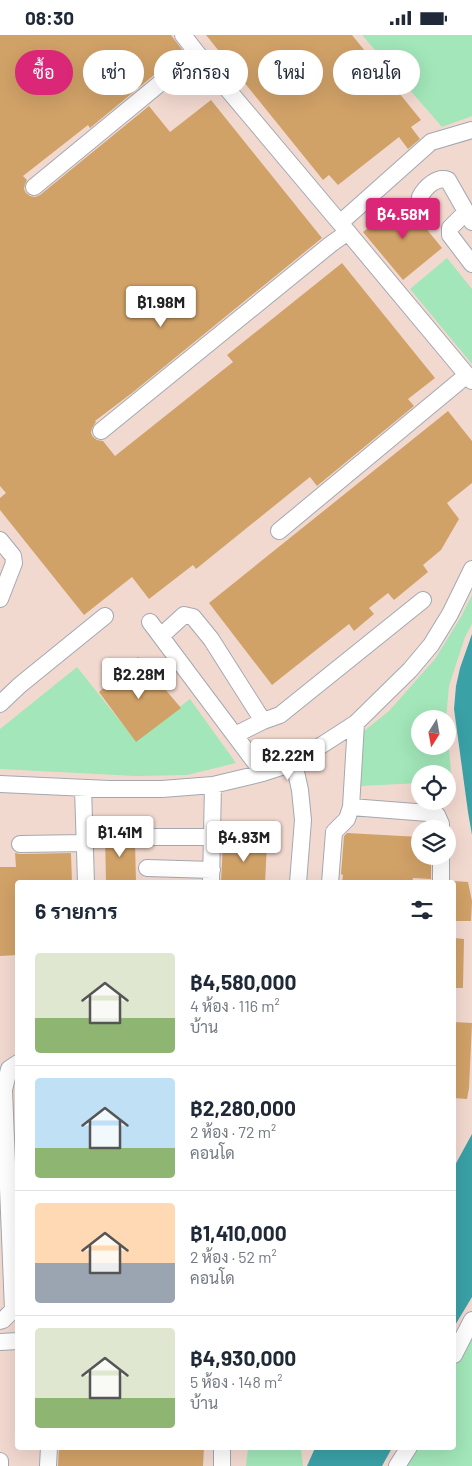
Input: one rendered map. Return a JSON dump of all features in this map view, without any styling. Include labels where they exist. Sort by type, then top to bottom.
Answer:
[{"type":"street","points":[[183,35],[195,50]]},
{"type":"street","points":[[34,187],[154,88]]},
{"type":"street","points":[[232,95],[470,378],[279,531]]},
{"type":"street","points":[[101,431],[331,244],[344,228],[431,142],[472,130]]},
{"type":"street","points":[[424,204],[420,197],[422,193],[437,180],[442,178],[448,180],[469,217],[450,228],[450,235],[472,263]]},
{"type":"street","points":[[0,540],[13,556],[14,563],[0,599]]},
{"type":"street","points":[[0,785],[162,789],[213,785],[263,773],[294,763],[356,723],[404,676],[432,645],[472,569]]},
{"type":"street","points":[[235,735],[280,715],[423,600]]},
{"type":"street","points":[[161,637],[184,615],[193,617],[210,639],[263,721]]},
{"type":"street","points":[[0,704],[20,685],[104,616]]},
{"type":"street","points":[[150,622],[263,773]]},
{"type":"street","points":[[330,880],[334,832],[347,819],[351,807],[356,723]]},
{"type":"street","points":[[294,763],[300,790],[303,820],[298,880]]},
{"type":"street","points":[[147,868],[212,876],[213,785]]},
{"type":"street","points":[[83,788],[86,880]]},
{"type":"street","points":[[351,807],[428,813],[437,815],[439,820]]},
{"type":"street","points":[[144,837],[212,833],[272,835]]},
{"type":"street","points":[[20,844],[85,843]]},
{"type":"street","points":[[441,865],[441,880]]},
{"type":"street","points":[[0,1321],[13,1310],[4,1089],[8,1069],[15,1065]]},
{"type":"street","points":[[456,1351],[472,1320]]},
{"type":"street","points":[[0,1341],[15,1341]]},
{"type":"street","points":[[48,1466],[49,1450]]},
{"type":"street","points":[[222,1450],[222,1466]]},
{"type":"street","points":[[397,1466],[407,1450]]},
{"type":"street","points":[[0,1461],[0,1466]]},
{"type":"shaded area","points":[[0,35],[472,35],[472,1466],[0,1466]]},
{"type":"green space","points":[[362,35],[472,35],[472,116],[442,127],[414,95],[420,95],[420,50],[375,50]]},
{"type":"green space","points":[[447,258],[472,289],[472,364],[410,289]]},
{"type":"green space","points":[[472,595],[472,624],[465,637],[449,686],[447,710],[411,710],[411,755],[449,755],[450,765],[411,765],[411,783],[360,786],[364,731],[389,711],[435,659]]},
{"type":"green space","points":[[77,667],[136,741],[190,699],[236,763],[187,775],[135,776],[0,769],[0,729]]},
{"type":"green space","points":[[472,1319],[472,1466],[396,1466],[408,1450],[456,1450],[456,1351]]},
{"type":"green space","points":[[248,1450],[301,1450],[303,1466],[246,1466]]},
{"type":"water","points":[[472,634],[472,835],[456,724],[456,710],[454,709],[460,668]]},
{"type":"water","points":[[472,1134],[472,1297],[456,1324],[456,1163]]},
{"type":"water","points":[[314,1450],[391,1450],[382,1466],[307,1466]]},
{"type":"building","points":[[0,35],[171,35],[182,50],[154,50],[154,75],[144,83],[144,50],[83,50],[83,95],[130,95],[90,128],[88,125],[23,176],[27,180],[24,189],[26,193],[35,197],[40,195],[149,106],[170,132],[211,100],[322,238],[95,421],[91,433],[93,437],[103,441],[115,456],[233,362],[227,355],[342,263],[435,378],[408,399],[414,406],[317,486],[310,477],[196,569],[193,565],[149,599],[132,577],[84,615],[0,510],[0,498],[6,493],[0,486]]},
{"type":"building","points":[[206,35],[352,35],[364,50],[333,50],[333,95],[401,95],[421,120],[411,127],[420,139],[408,149],[399,137],[338,185],[329,175],[323,180],[248,87],[248,50],[218,50]]},
{"type":"building","points":[[403,200],[442,248],[403,280],[363,232]]},
{"type":"building","points":[[448,411],[472,441],[472,483],[447,503],[459,519],[441,550],[423,565],[428,572],[394,600],[388,593],[369,608],[374,614],[354,631],[349,624],[272,685],[209,603]]},
{"type":"building","points":[[138,657],[181,708],[136,742],[99,692]]},
{"type":"building","points":[[105,832],[135,832],[136,880],[106,880]]},
{"type":"building","points":[[347,833],[411,837],[411,865],[431,865],[431,879],[342,880],[343,875],[341,874],[344,836]]},
{"type":"building","points":[[223,841],[267,845],[265,880],[221,880]]},
{"type":"building","points":[[15,853],[71,853],[72,880],[15,880],[15,955],[0,956],[0,867],[16,867]]},
{"type":"building","points":[[456,881],[468,882],[472,901],[471,921],[456,921]]},
{"type":"building","points":[[456,938],[464,939],[463,988],[456,988]]},
{"type":"building","points":[[456,1022],[472,1023],[467,1099],[456,1098]]},
{"type":"building","points":[[59,1450],[204,1450],[203,1466],[58,1466]]}]
